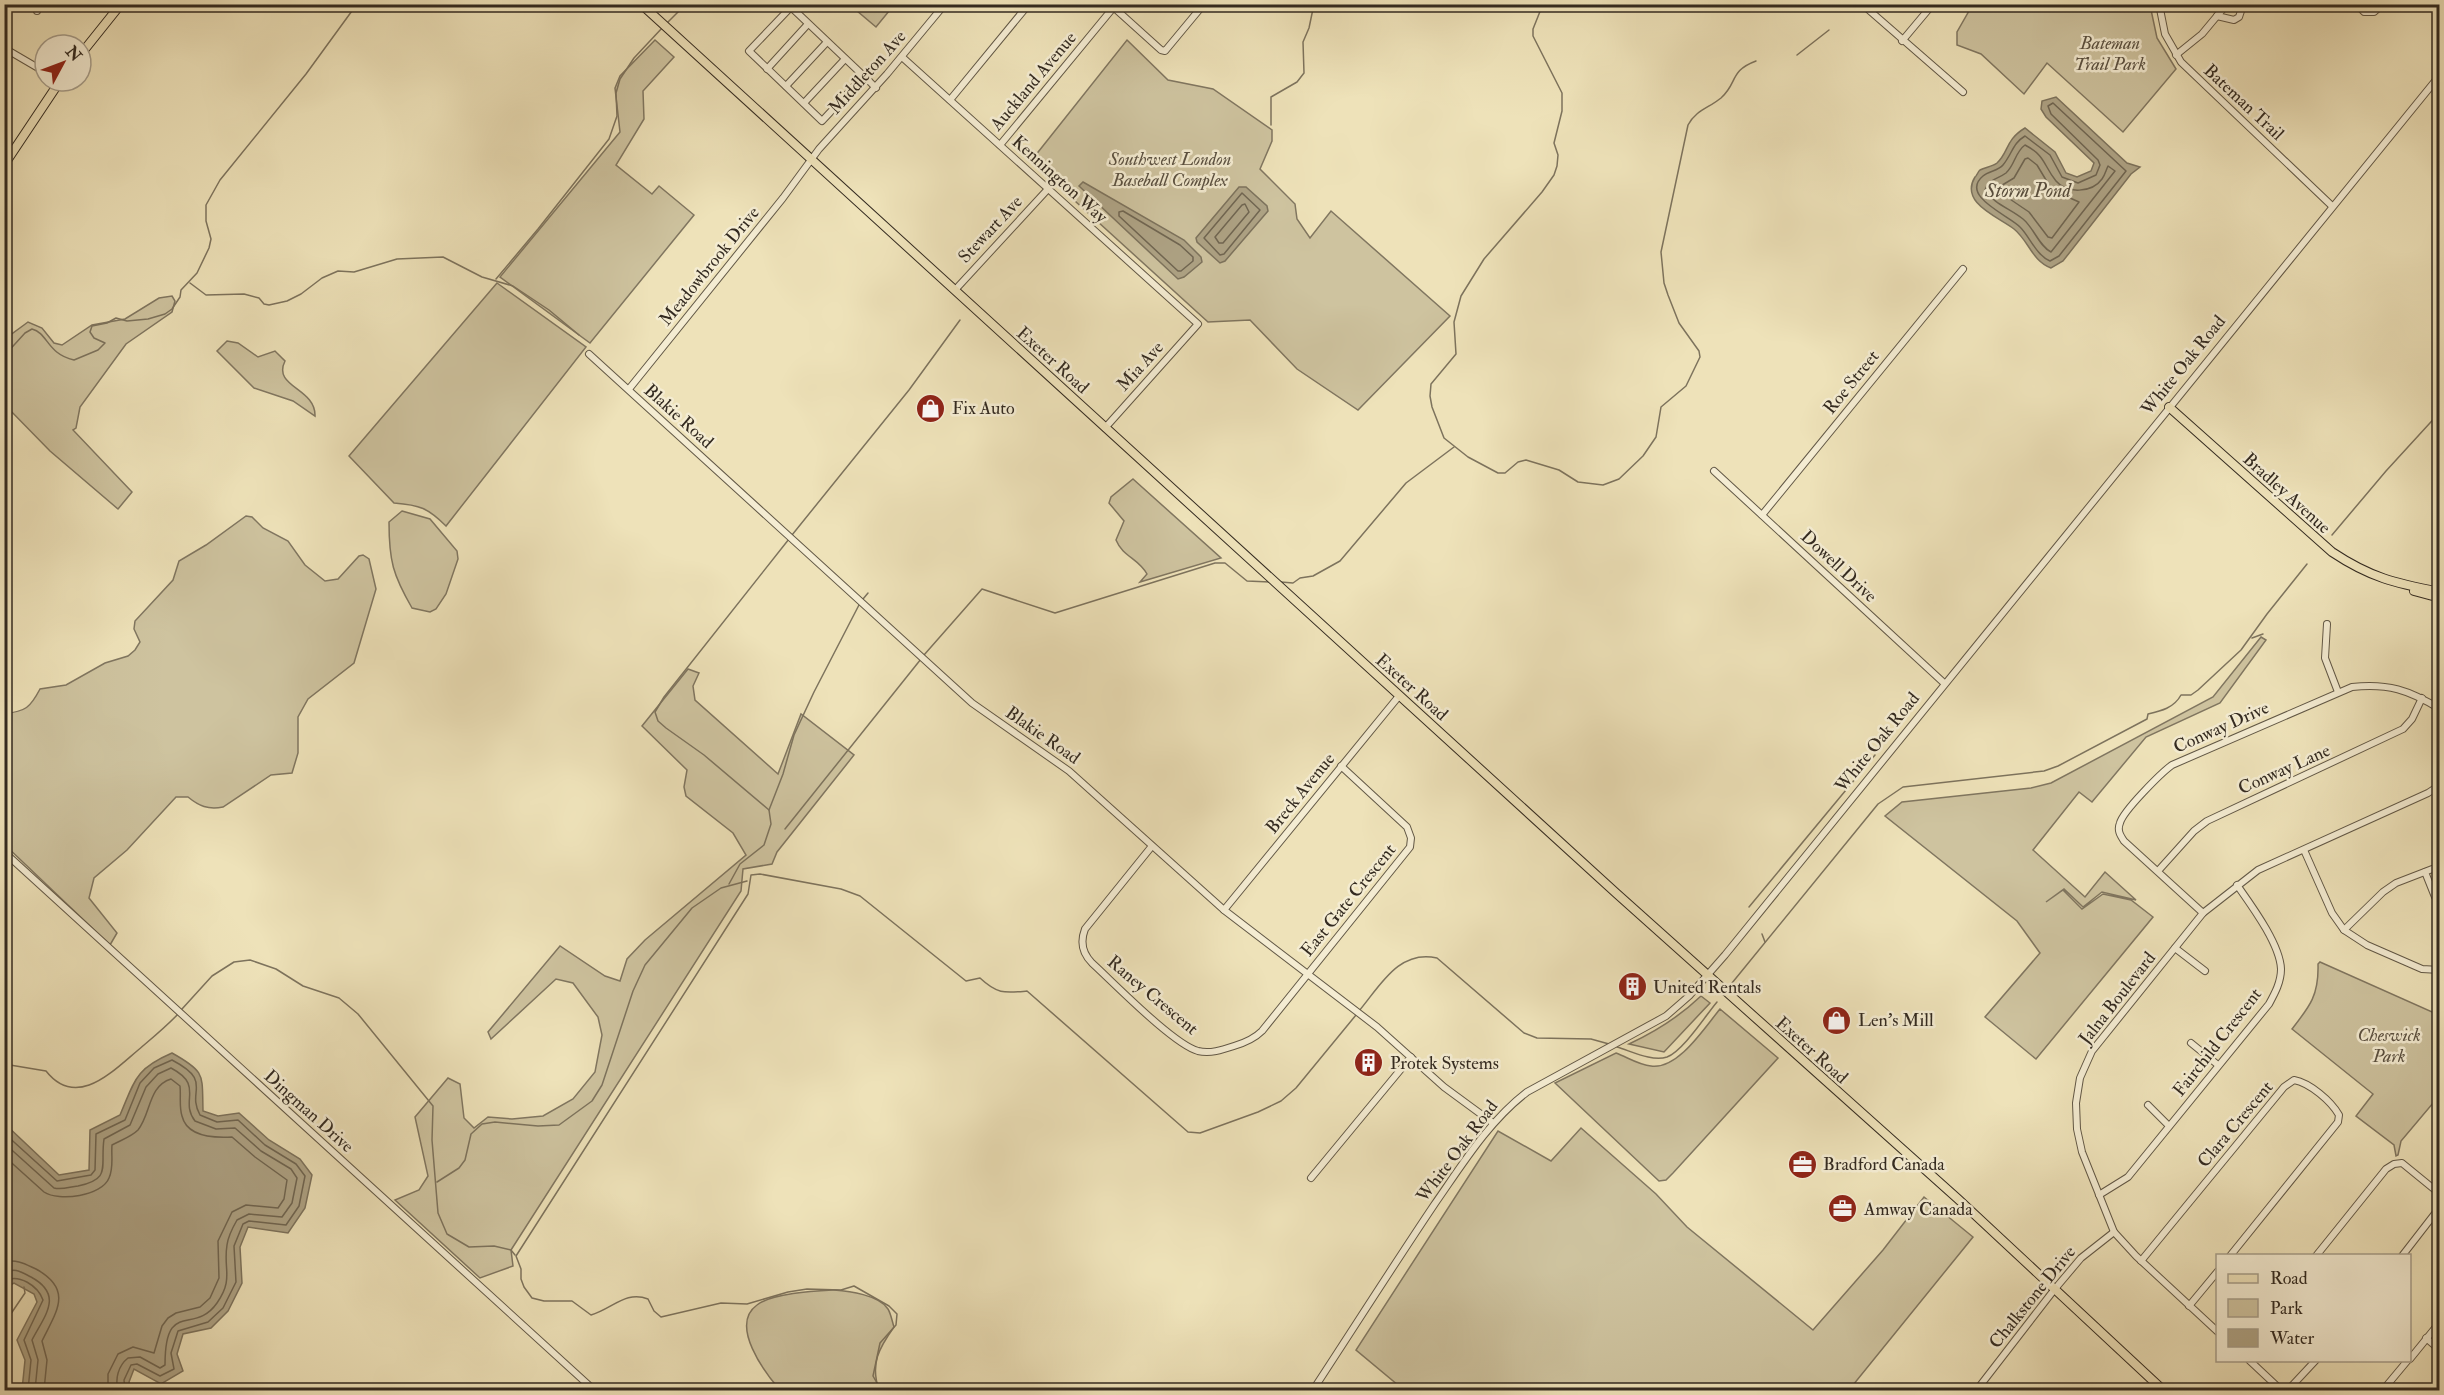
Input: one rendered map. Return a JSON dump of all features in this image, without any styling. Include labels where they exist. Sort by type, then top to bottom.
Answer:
[{"type":"main road","points":[[93,39],[121,4]]},
{"type":"main road","name":"Exeter Road","points":[[641,4],[1864,1118],[1958,1199],[2163,1390]]},
{"type":"main road","points":[[4,165],[52,93]]},
{"type":"main road","name":"Bradley Avenue","points":[[2169,407],[2332,552],[2365,573],[2439,598]]},
{"type":"main road","name":"Bradley Avenue","points":[[2396,584],[2439,592]]},
{"type":"street","name":"Middleton Ave","points":[[812,159],[903,57],[945,4]]},
{"type":"street","points":[[950,100],[1029,4]]},
{"type":"street","points":[[1112,6],[1161,51],[1166,51],[1204,4]]},
{"type":"street","points":[[1862,4],[1963,92]]},
{"type":"street","points":[[1902,41],[1933,4]]},
{"type":"street","name":"Bateman Trail","points":[[2159,4],[2165,34],[2176,55],[2187,69],[2332,206]]},
{"type":"street","points":[[2176,55],[2202,34],[2227,4]]},
{"type":"street","points":[[2217,16],[2234,20],[2239,17],[2241,11],[2239,4]]},
{"type":"street","points":[[2356,4],[2364,12],[2374,12],[2383,4]]},
{"type":"street","name":"Auckland Avenue","points":[[1000,145],[1112,6]]},
{"type":"street","points":[[864,76],[822,121],[749,51],[790,7],[845,58],[864,76],[876,88]]},
{"type":"street","points":[[767,69],[808,24]]},
{"type":"street","points":[[786,86],[827,42]]},
{"type":"street","points":[[4,48],[33,65]]},
{"type":"street","name":"Kennington Way","points":[[903,57],[1198,324]]},
{"type":"street","points":[[804,103],[845,58]]},
{"type":"street","name":"White Oak Road","points":[[1313,1390],[1431,1210],[1493,1123],[1506,1108],[1527,1092],[1666,1016],[1708,975],[2439,75]]},
{"type":"street","name":"Meadowbrook Drive","points":[[628,389],[812,159]]},
{"type":"street","name":"Stewart Ave","points":[[955,290],[1048,189]]},
{"type":"street","name":"Roe Street","points":[[1762,515],[1963,269]]},
{"type":"street","name":"Mia Ave","points":[[1106,428],[1198,324]]},
{"type":"street","name":"Blakie Road","points":[[589,354],[972,703],[1069,771],[1224,910],[1354,1009],[1444,1087],[1493,1123]]},
{"type":"street","name":"Dowell Drive","points":[[1714,471],[1944,683]]},
{"type":"street","points":[[2327,624],[2325,658],[2338,692]]},
{"type":"street","name":"Conway Drive","points":[[2203,913],[2124,841],[2119,833],[2120,822],[2160,774],[2172,765],[2352,687],[2382,685],[2401,688],[2439,709]]},
{"type":"street","name":"Breck Avenue","points":[[1224,910],[1399,696]]},
{"type":"street","name":"Conway Lane","points":[[2158,871],[2194,831],[2207,821],[2403,729],[2412,719],[2422,698]]},
{"type":"street","name":"East Gate Crescent","points":[[1308,974],[1408,849],[1411,841],[1407,826],[1341,766]]},
{"type":"street","name":"Jalna Boulevard","points":[[2216,1331],[2141,1261],[2114,1232],[2082,1152],[2077,1129],[2076,1103],[2080,1078],[2092,1051],[2203,913],[2237,885],[2258,870],[2428,793],[2439,785]]},
{"type":"street","name":"Raney Crescent","points":[[1152,846],[1085,928],[1082,947],[1092,963],[1178,1040],[1194,1050],[1206,1052],[1221,1051],[1253,1038],[1262,1031],[1308,974]]},
{"type":"street","points":[[2304,850],[2332,913],[2344,930],[2367,945],[2422,969],[2439,970]]},
{"type":"street","name":"Dingman Drive","points":[[4,852],[594,1390]]},
{"type":"street","points":[[2344,930],[2383,891],[2396,883],[2439,866]]},
{"type":"street","points":[[2425,872],[2436,897]]},
{"type":"street","name":"Fairchild Crescent","points":[[2099,1195],[2122,1183],[2128,1177],[2269,1004],[2278,986],[2281,969],[2278,956],[2260,919],[2237,885]]},
{"type":"street","points":[[2175,948],[2205,971]]},
{"type":"street","points":[[2191,1043],[2218,1065]]},
{"type":"street","points":[[1311,1178],[1411,1057]]},
{"type":"street","name":"Clara Crescent","points":[[2141,1261],[2284,1087],[2294,1080],[2301,1081],[2332,1106],[2339,1115],[2338,1122],[2232,1254]]},
{"type":"street","points":[[2148,1105],[2169,1126]]},
{"type":"street","points":[[2318,1254],[2386,1169],[2394,1164],[2402,1162],[2439,1194]]},
{"type":"street","points":[[2404,1254],[2439,1207]]},
{"type":"street","name":"Chalkstone Drive","points":[[1979,1387],[2081,1258],[2114,1232]]},
{"type":"street","points":[[2189,1306],[2216,1272]]},
{"type":"street","points":[[2411,1357],[2439,1322]]},
{"type":"street","points":[[2426,1338],[2439,1350]]},
{"type":"street","points":[[2251,1362],[2281,1390]]},
{"type":"street","points":[[2288,1390],[2314,1362]]},
{"type":"street","points":[[2384,1390],[2407,1362]]},
{"type":"green space","name":"Bateman Trail Park","points":[[1973,4],[2150,5],[2157,38],[2176,69],[2123,132],[2047,63],[2024,94],[1981,54],[1957,45],[1957,32]]},
{"type":"green space","points":[[850,5],[894,5],[876,27]]},
{"type":"green space","points":[[655,40],[674,57],[643,91],[644,119],[616,165],[652,194],[659,186],[694,215],[590,343],[500,277],[620,132],[615,88],[620,76]]},
{"type":"green space","name":"Southwest London Baseball Complex","points":[[1127,40],[1168,80],[1213,89],[1272,130],[1272,141],[1260,169],[1295,204],[1297,219],[1310,238],[1331,211],[1450,316],[1358,410],[1297,369],[1250,320],[1208,322],[1031,161]]},
{"type":"green space","points":[[497,283],[586,347],[446,526],[423,509],[394,503],[349,456]]},
{"type":"green space","points":[[172,296],[175,301],[172,312],[126,344],[80,407],[76,428],[73,430],[132,492],[118,509],[50,451],[5,405],[5,339],[28,322],[42,328],[54,343],[62,345],[92,325],[125,319],[159,298]]},
{"type":"green space","points":[[227,341],[238,343],[258,357],[275,351],[285,361],[284,377],[309,399],[315,416],[293,401],[254,388],[217,351]]},
{"type":"green space","points":[[1133,479],[1221,558],[1140,582],[1147,574],[1119,546],[1116,540],[1124,521],[1109,503],[1111,497]]},
{"type":"green space","points":[[402,511],[430,519],[457,551],[458,559],[446,594],[436,609],[430,612],[412,608],[393,567],[389,522]]},
{"type":"green space","points":[[246,516],[252,517],[263,528],[288,541],[305,565],[325,581],[338,579],[359,556],[363,555],[369,559],[376,589],[354,663],[308,699],[298,717],[298,753],[292,773],[271,775],[223,807],[208,808],[188,797],[176,797],[127,850],[94,878],[89,898],[117,933],[110,945],[5,845],[4,714],[26,708],[40,689],[66,685],[105,663],[128,656],[140,642],[134,629],[135,621],[173,580],[179,561]]},
{"type":"green space","points":[[2261,637],[2266,640],[2220,703],[2146,737],[2092,802],[2079,792],[2033,850],[2085,897],[2105,872],[2136,900],[2102,892],[2083,907],[2064,889],[2046,902],[2063,890],[2082,909],[2103,894],[2131,900],[2153,917],[2036,1059],[1985,1017],[2040,953],[2017,921],[1885,816],[1902,802],[2031,788],[2051,783],[2213,697]]},
{"type":"green space","points":[[688,669],[699,673],[693,686],[695,700],[778,774],[801,714],[854,755],[777,852],[772,864],[743,869],[741,891],[511,1250],[513,1266],[480,1278],[395,1200],[419,1190],[428,1176],[415,1117],[448,1078],[460,1084],[464,1118],[474,1128],[488,1117],[512,1119],[543,1116],[573,1099],[595,1072],[602,1035],[598,1017],[573,983],[556,979],[491,1039],[488,1032],[560,946],[605,976],[620,981],[627,959],[645,940],[746,855],[733,833],[686,796],[684,787],[687,770],[642,726]]},
{"type":"green space","name":"Cheswick Park","points":[[2320,962],[2432,1012],[2439,1010],[2439,1096],[2401,1141],[2396,1156],[2394,1145],[2356,1116],[2373,1094],[2292,1029],[2312,1000]]},
{"type":"green space","points":[[1701,996],[1710,1003],[1664,1052],[1629,1044],[1667,1023]]},
{"type":"green space","points":[[1720,1009],[1778,1058],[1673,1173],[1666,1180],[1659,1181],[1555,1083],[1616,1053],[1651,1066],[1671,1061],[1690,1046]]},
{"type":"green space","points":[[1581,1128],[1656,1194],[1687,1227],[1813,1330],[1883,1250],[1924,1197],[1973,1237],[1849,1390],[1404,1390],[1356,1350],[1498,1131],[1551,1161]]},
{"type":"green space","points":[[834,1290],[871,1297],[884,1304],[889,1311],[894,1327],[880,1349],[876,1364],[876,1381],[879,1390],[780,1390],[752,1349],[748,1336],[749,1314],[757,1305],[773,1298],[794,1293]]},
{"type":"water","name":"Storm Pond","points":[[2056,97],[2127,163],[2140,167],[2131,174],[2063,261],[2051,268],[2039,261],[2014,229],[1976,202],[1971,186],[1980,170],[1997,163],[2014,137],[2025,128],[2055,152],[2066,173],[2077,177],[2091,171],[2094,163],[2046,117],[2041,109],[2042,101]]},
{"type":"water","points":[[1083,182],[1184,240],[1201,257],[1202,262],[1184,277],[1178,279],[1079,186]]},
{"type":"water","points":[[1239,187],[1246,187],[1267,206],[1268,211],[1225,261],[1220,263],[1197,242],[1196,238]]},
{"type":"water","points":[[172,1053],[191,1065],[200,1075],[203,1089],[203,1111],[218,1116],[239,1113],[269,1140],[300,1159],[312,1175],[305,1208],[288,1233],[248,1227],[240,1247],[242,1283],[228,1311],[211,1328],[183,1334],[177,1354],[183,1371],[161,1384],[134,1369],[129,1382],[131,1390],[22,1390],[25,1360],[17,1340],[37,1302],[34,1294],[14,1283],[5,1288],[5,1124],[59,1175],[89,1170],[90,1130],[120,1115],[133,1084],[143,1070]]},
{"type":"waterway","points":[[4,356],[25,333],[32,329],[42,335],[58,353],[74,360],[98,350],[105,343],[94,338],[90,332],[92,326],[107,323],[116,318],[127,321],[148,319],[165,314],[172,309],[180,297],[181,290],[197,273],[209,248],[211,239],[206,221],[206,205],[220,180],[306,74],[357,4]]},
{"type":"waterway","points":[[666,24],[686,4]]},
{"type":"waterway","points":[[1271,125],[1271,97],[1297,82],[1304,73],[1303,42],[1309,28],[1314,4]]},
{"type":"waterway","points":[[1543,4],[1533,29],[1533,36],[1562,93],[1562,111],[1554,143],[1558,155],[1557,166],[1554,175],[1542,192],[1484,259],[1461,296],[1454,322],[1456,354],[1431,384],[1432,407],[1444,438],[1468,457],[1498,473],[1505,473],[1518,462],[1526,460],[1559,470],[1578,482],[1603,485],[1619,479],[1643,456],[1656,437],[1661,407],[1686,386],[1700,357],[1699,351],[1679,323],[1668,295],[1664,283],[1661,252],[1688,125],[1699,113],[1726,93],[1742,69],[1756,61]]},
{"type":"waterway","points":[[496,279],[609,139],[617,116],[616,93],[620,79],[634,58],[663,27]]},
{"type":"waterway","points":[[1797,55],[1829,30]]},
{"type":"waterway","points":[[190,283],[206,295],[244,294],[259,298],[264,304],[269,305],[287,301],[301,294],[322,278],[338,271],[354,272],[397,259],[443,257],[482,277],[513,286],[549,310],[579,335]]},
{"type":"waterway","points":[[792,535],[909,390],[960,320]]},
{"type":"waterway","points":[[2332,535],[2440,412]]},
{"type":"waterway","points":[[1281,582],[1293,583],[1300,578],[1313,576],[1340,561],[1406,483],[1454,447]]},
{"type":"waterway","points":[[769,810],[704,755],[666,728],[658,721],[655,712],[664,697],[789,539]]},
{"type":"waterway","points":[[924,655],[982,589],[1055,613],[1215,563],[1225,563],[1247,581],[1270,582]]},
{"type":"waterway","points":[[1732,983],[1878,804],[1903,787],[2044,771],[2058,766],[2147,719],[2148,714],[2167,708],[2181,695],[2191,695],[2241,650],[2307,564]]},
{"type":"waterway","points":[[863,599],[868,593]]},
{"type":"waterway","points":[[729,884],[740,864],[764,845],[771,824],[769,810],[783,774],[794,735],[860,603]]},
{"type":"waterway","points":[[2252,638],[2263,634]]},
{"type":"waterway","points":[[785,829],[921,659]]},
{"type":"waterway","points":[[1749,907],[1875,755]]},
{"type":"waterway","points":[[881,1390],[873,1376],[880,1343],[896,1325],[897,1314],[889,1306],[854,1286],[841,1290],[807,1289],[788,1292],[747,1304],[721,1303],[661,1317],[654,1311],[648,1299],[640,1297],[619,1301],[591,1315],[572,1301],[544,1301],[532,1298],[521,1279],[521,1269],[516,1256],[748,894],[751,875],[760,874],[841,889],[860,896],[966,981],[980,978],[996,990],[1027,991],[1188,1132],[1200,1133],[1281,1101],[1296,1088],[1356,1015]]},
{"type":"waterway","points":[[437,1182],[459,1168],[465,1160],[471,1134],[482,1124],[495,1122],[538,1126],[559,1125],[592,1101],[602,1085],[633,991],[645,965],[692,908],[721,888],[747,881]]},
{"type":"waterway","points":[[1762,934],[1765,942]]},
{"type":"waterway","points":[[1359,1011],[1383,981],[1401,964],[1412,959],[1437,958],[1524,1033],[1537,1038],[1591,1039],[1609,1044]]},
{"type":"waterway","points":[[182,1009],[212,976],[234,962],[250,960],[276,969],[303,986],[339,998],[358,1014],[433,1106],[432,1140],[438,1213],[447,1234],[469,1247],[494,1246],[511,1250],[515,1255]]},
{"type":"waterway","points":[[1617,1047],[1648,1057],[1667,1057],[1680,1048],[1717,1002]]},
{"type":"waterway","points":[[4,1064],[46,1071],[57,1082],[69,1087],[93,1084],[116,1069],[179,1013]]},
{"type":"waterway","points":[[4,1324],[25,1293],[24,1287]]},
{"type":"place","name":"Fix Auto","points":[[931,408]]},
{"type":"place","name":"United Rentals","points":[[1632,987]]},
{"type":"place","name":"Len's Mill","points":[[1837,1020]]},
{"type":"place","name":"Protek Systems","points":[[1369,1063]]},
{"type":"place","name":"Bradford Canada","points":[[1802,1164]]},
{"type":"place","name":"Amway Canada","points":[[1843,1209]]}]
